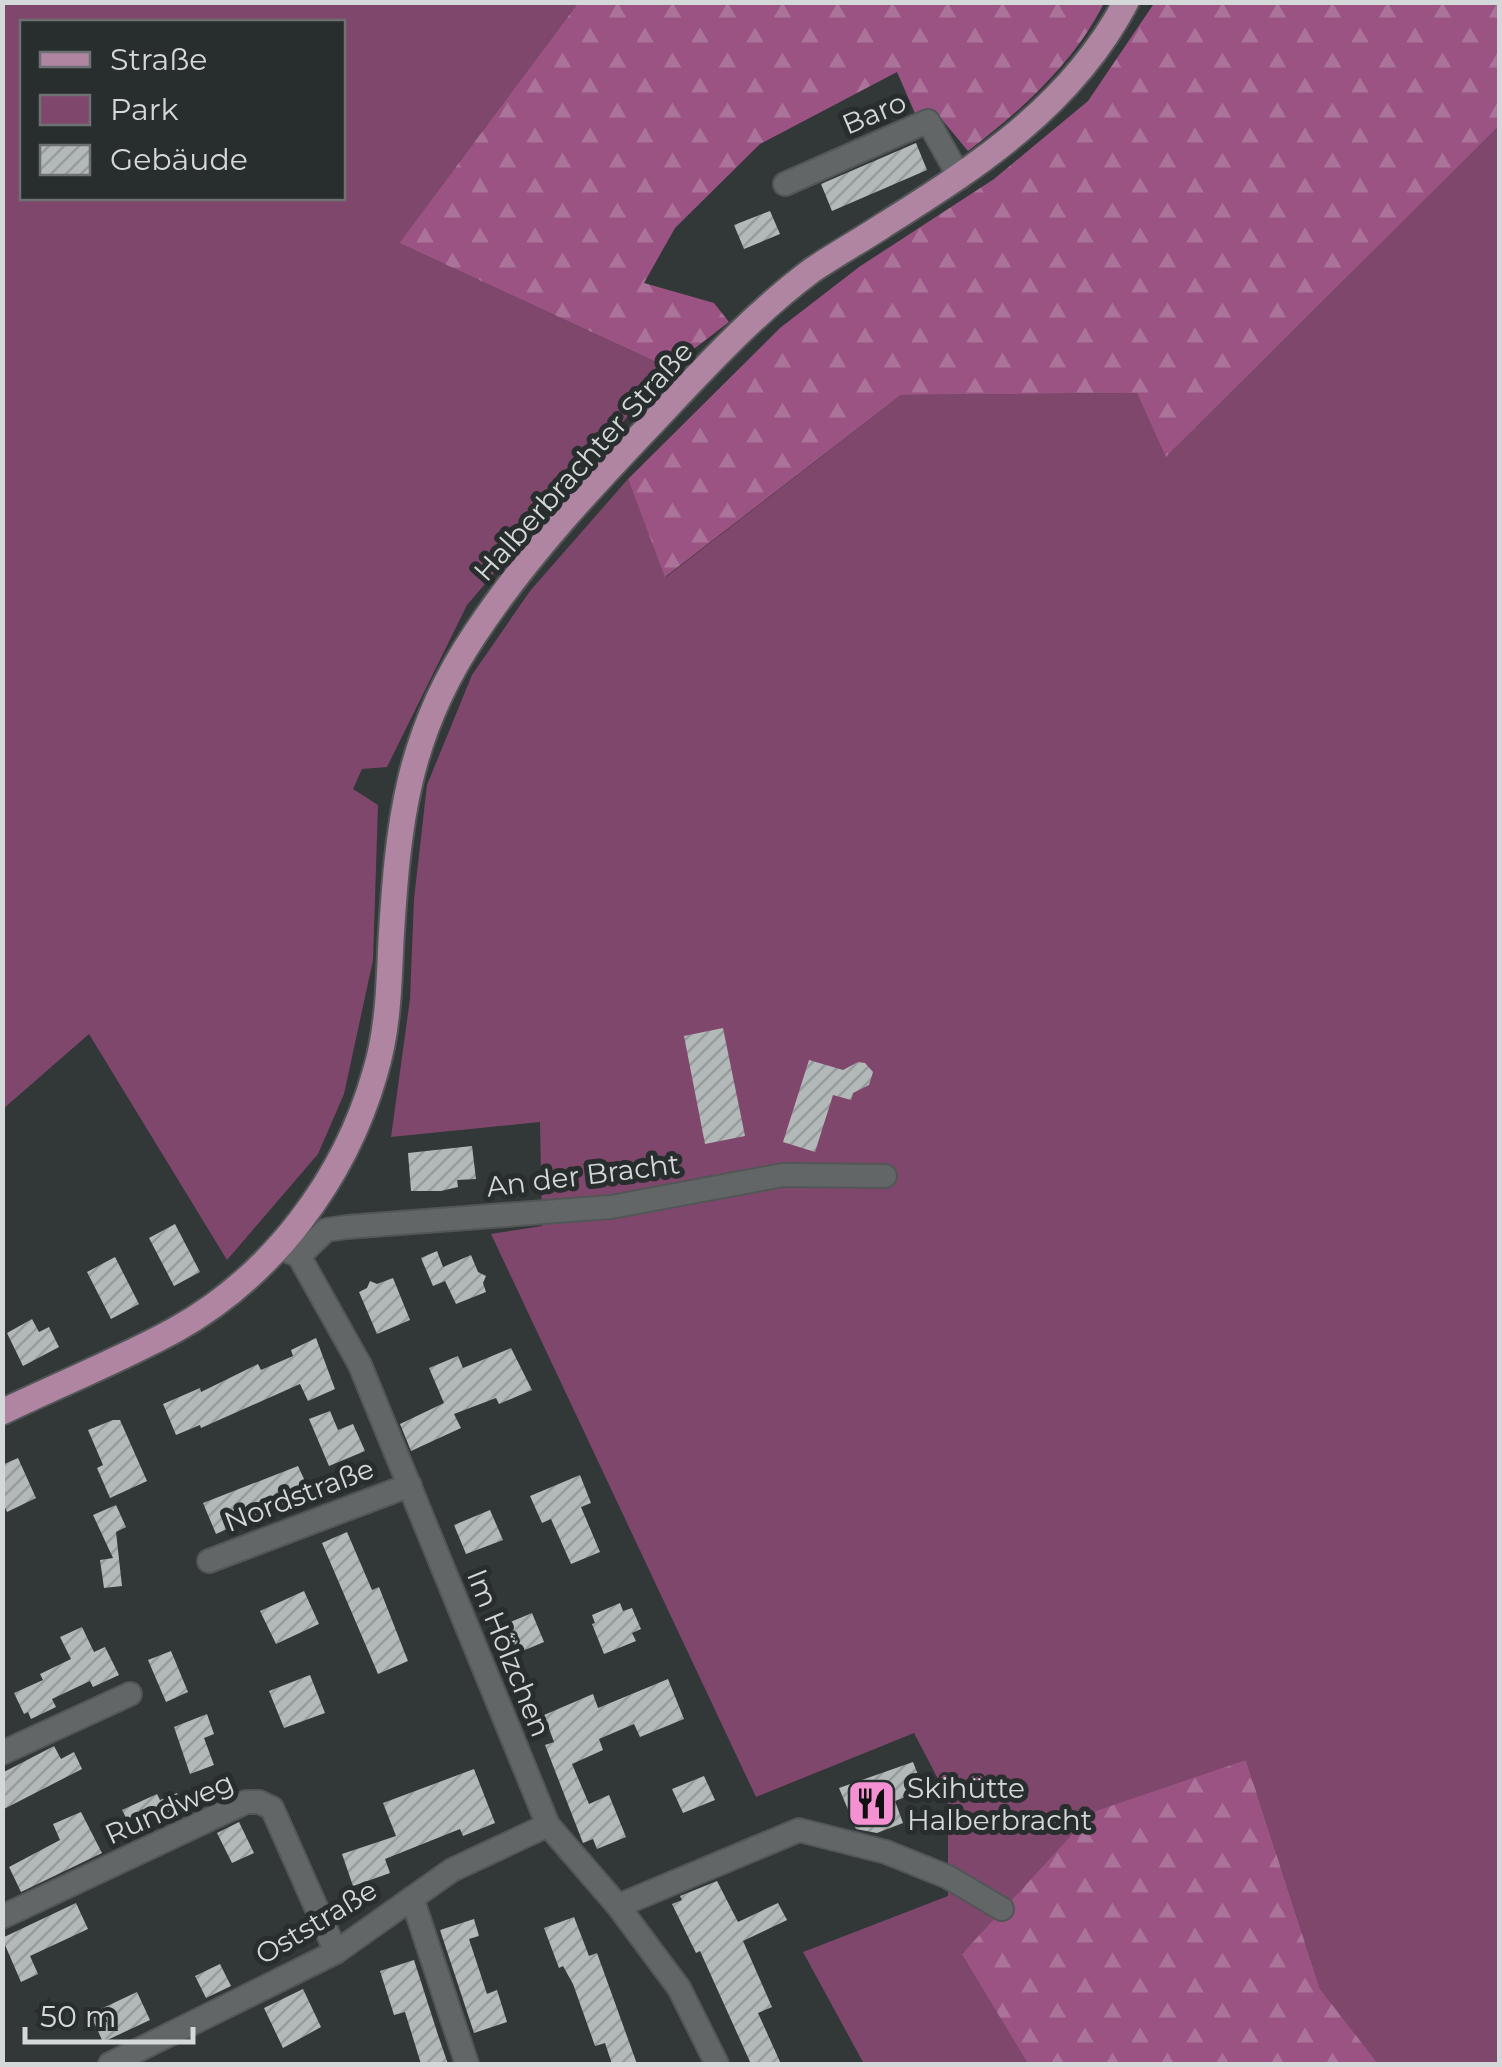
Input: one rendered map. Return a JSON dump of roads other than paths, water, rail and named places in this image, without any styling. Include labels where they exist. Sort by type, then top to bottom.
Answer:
[{"type":"main road","name":"Halberbrachter Straße","points":[[2,1412],[176,1329],[289,1251],[351,1136],[376,1071],[388,1004],[398,841],[406,797],[422,732],[456,662],[500,598],[602,476],[710,362],[812,271],[960,178],[1006,144],[1042,112],[1086,62],[1124,7]]},
{"type":"street","name":"Baro","points":[[784,184],[928,122],[960,178]]},
{"type":"street","name":"An der Bracht","points":[[289,1251],[326,1230],[347,1226],[611,1207],[783,1176],[884,1176]]},
{"type":"street","name":"Im Hölzchen","points":[[289,1251],[360,1365],[548,1825],[618,1906],[678,1988],[717,2064]]},
{"type":"street","name":"Nordstraße","points":[[209,1560],[410,1485]]},
{"type":"street","points":[[2,1753],[130,1694]]},
{"type":"street","name":"Rundweg","points":[[2,1917],[246,1802],[260,1802],[272,1808],[336,1952]]},
{"type":"street","name":"Oststraße","points":[[110,2064],[336,1952],[452,1870],[548,1825]]},
{"type":"street","points":[[618,1906],[799,1830],[886,1852],[948,1877],[1002,1909]]},
{"type":"street","points":[[412,1898],[467,2064]]},
{"type":"place","name":"Skihütte Halberbracht","points":[[872,1804]]}]
